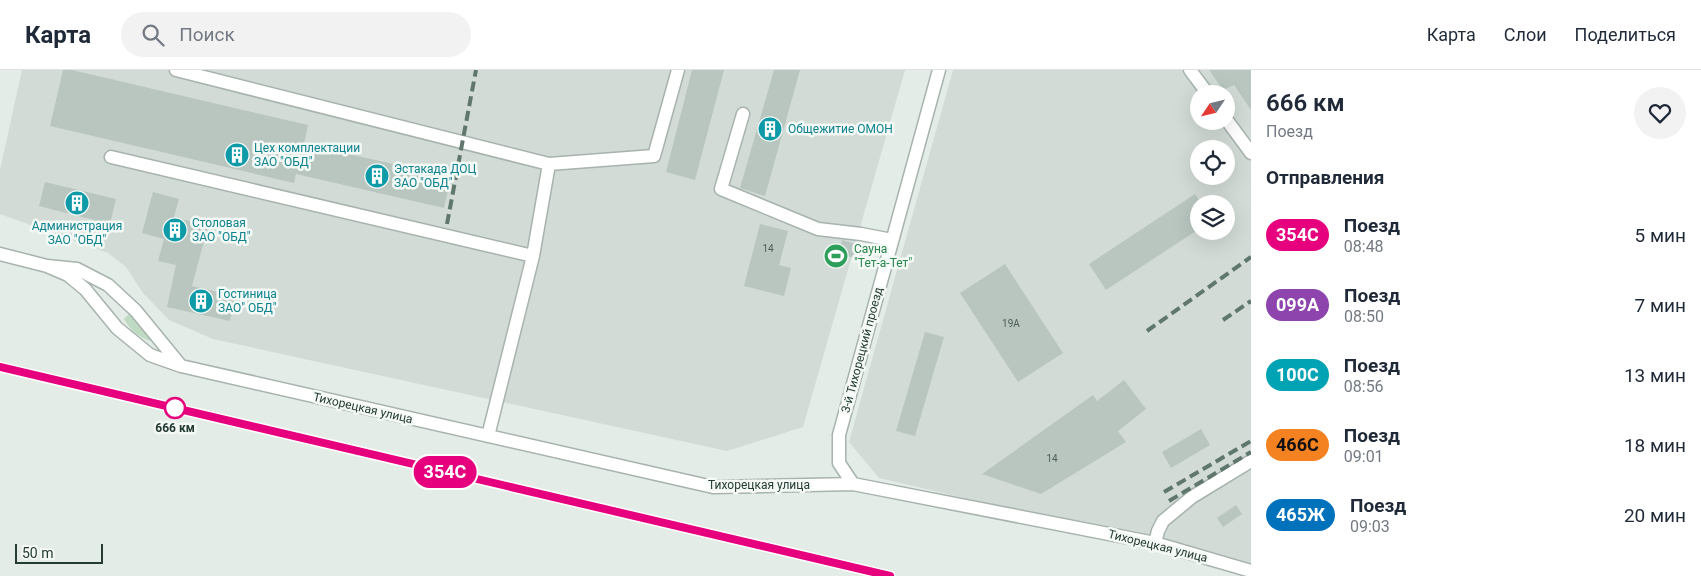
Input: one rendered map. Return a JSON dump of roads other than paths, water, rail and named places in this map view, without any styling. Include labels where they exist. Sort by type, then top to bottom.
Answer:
[{"type":"street","points":[[176,70],[549,164],[654,156],[678,70]]},
{"type":"street","name":"3-й Тихорецкий проезд","points":[[854,484],[839,463],[839,435],[939,70]]},
{"type":"street","points":[[1190,70],[1201,85]]},
{"type":"street","points":[[743,114],[722,189],[818,229],[892,240]]},
{"type":"street","points":[[1234,130],[1251,153]]},
{"type":"street","points":[[111,157],[533,256]]},
{"type":"street","points":[[488,436],[533,256],[549,164]]},
{"type":"street","name":"Тихорецкая улица","points":[[0,254],[48,266],[77,269],[108,285],[136,311],[181,366]]},
{"type":"street","name":"Тихорецкая улица","points":[[48,266],[68,275],[86,289],[117,328],[150,355],[181,366],[713,487],[854,484],[1155,543],[1251,571]]},
{"type":"street","points":[[1155,543],[1163,521],[1192,497],[1251,461]]},
{"type":"railway","points":[[447,224],[476,70]]},
{"type":"railway","points":[[1147,331],[1251,257]]},
{"type":"railway","points":[[1223,320],[1251,301]]},
{"type":"railway","points":[[0,367],[891,576]]},
{"type":"railway","points":[[1164,492],[1251,441]]},
{"type":"railway","points":[[1169,501],[1251,452]]},
{"type":"train","name":"354С","points":[[0,367],[890,576]]},
{"type":"place","name":"Общежитие ОМОН","points":[[770,129]]},
{"type":"place","name":"Цех комплектации ЗАО \"ОБД\"","points":[[237,155]]},
{"type":"place","name":"Эстакада ДОЦ ЗАО \"ОБД\"","points":[[377,176]]},
{"type":"place","name":"Администрация ЗАО \"ОБД\"","points":[[77,203]]},
{"type":"place","name":"Столовая ЗАО \"ОБД\"","points":[[175,230]]},
{"type":"place","name":"Сауна \"Тет-а-Тет\"","points":[[836,256]]},
{"type":"place","name":"Гостиница ЗАО\" ОБД\"","points":[[201,301]]},
{"type":"place","name":"666 км","points":[[175,408]]}]
